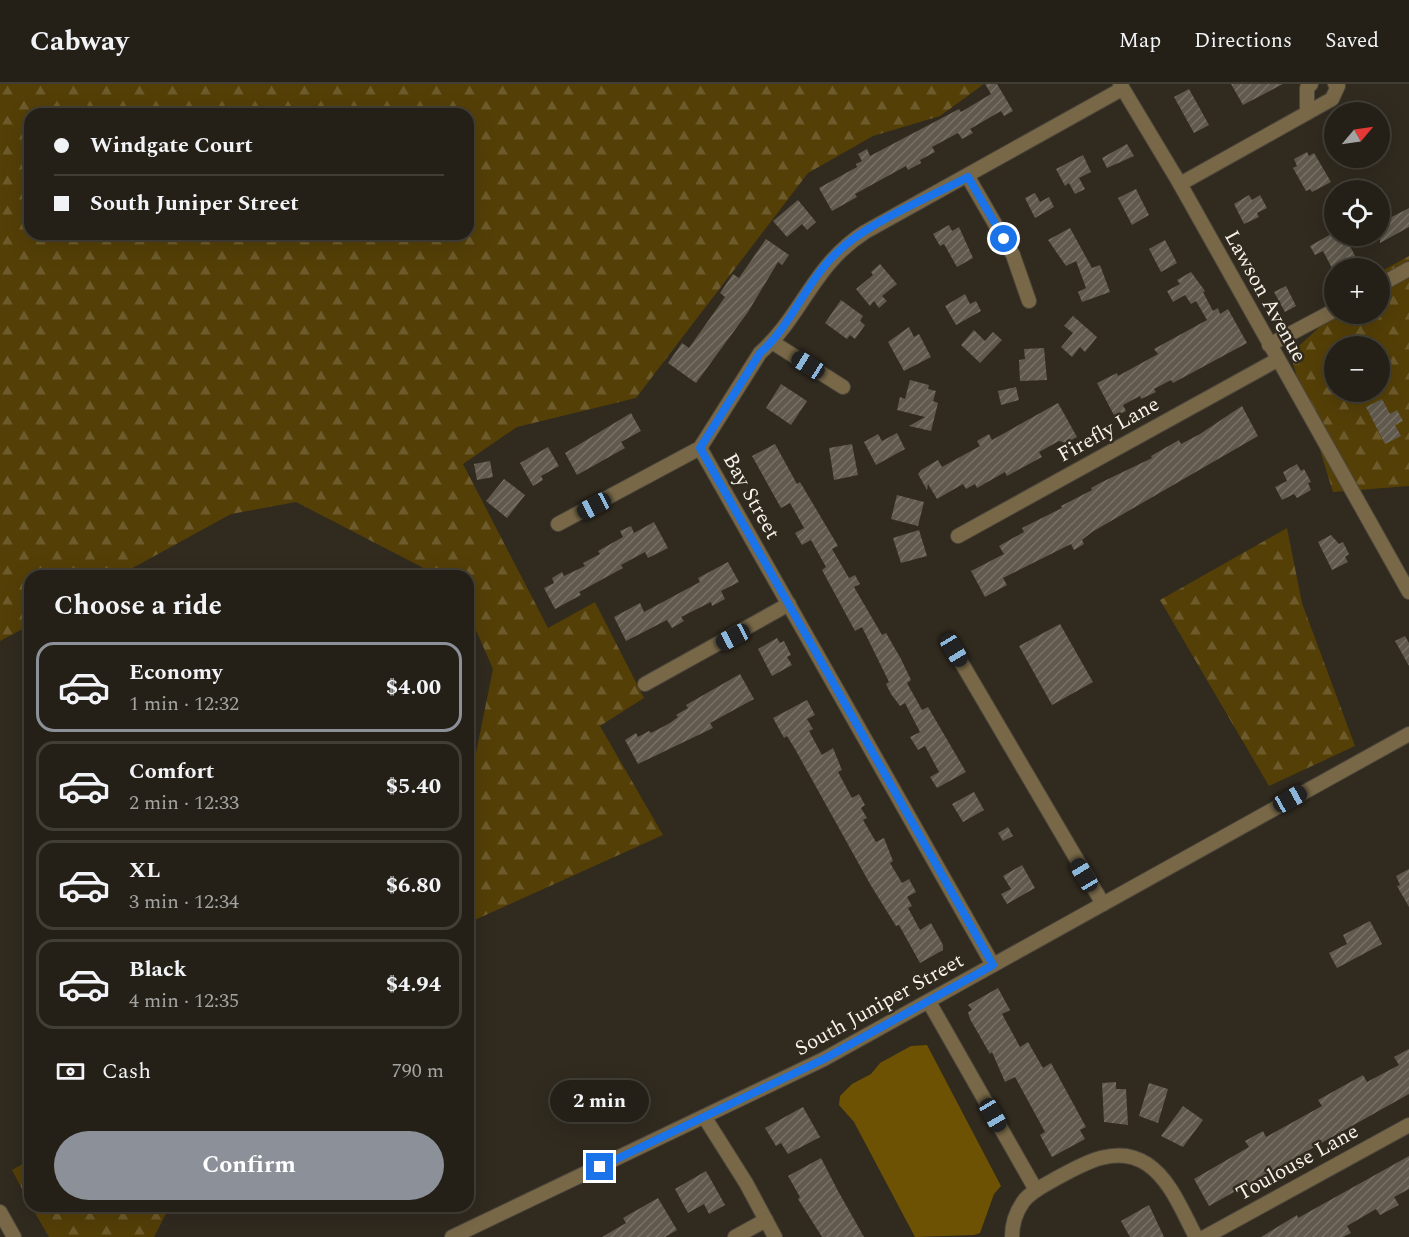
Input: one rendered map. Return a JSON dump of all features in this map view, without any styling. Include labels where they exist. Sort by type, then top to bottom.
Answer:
[{"type":"street","points":[[1307,113],[1307,88],[1311,84]]},
{"type":"street","points":[[1180,184],[1332,99],[1338,86],[1335,84]]},
{"type":"street","name":"Bay Street","points":[[993,965],[700,448],[760,353],[772,342],[821,271],[840,249],[865,232],[968,177],[1121,86]]},
{"type":"street","name":"Lawson Avenue","points":[[1121,86],[1180,184],[1409,592]]},
{"type":"street","points":[[968,177],[1012,255],[1029,301]]},
{"type":"street","points":[[1390,279],[1409,269]]},
{"type":"street","points":[[1269,345],[1324,316]]},
{"type":"street","points":[[772,342],[843,387]]},
{"type":"street","name":"Firefly Lane","points":[[958,536],[1277,360]]},
{"type":"street","points":[[558,524],[700,448]]},
{"type":"street","points":[[645,684],[789,604]]},
{"type":"street","points":[[954,650],[1103,904]]},
{"type":"street","name":"South Juniper Street","points":[[452,1237],[705,1118],[824,1059],[1408,735]]},
{"type":"street","points":[[929,1002],[1036,1190]]},
{"type":"street","points":[[705,1118],[746,1183],[775,1237]]},
{"type":"street","name":"Toulouse Lane","points":[[1205,1237],[1409,1125]]},
{"type":"street","points":[[1012,1237],[1016,1214],[1024,1200],[1036,1190],[1088,1161],[1117,1155],[1147,1164],[1165,1182],[1196,1237]]},
{"type":"street","points":[[0,1212],[14,1237]]},
{"type":"street","points":[[735,1237],[766,1220]]},
{"type":"green space","points":[[0,84],[984,84],[940,116],[873,136],[808,173],[636,398],[517,427],[463,464],[548,628],[595,602],[644,698],[600,726],[663,835],[474,920],[474,762],[493,669],[474,626],[474,570],[427,570],[296,502],[231,514],[129,570],[24,570],[24,628],[0,641]]},
{"type":"green space","points":[[1409,256],[1409,486],[1333,492],[1290,354],[1324,323],[1390,324],[1390,266]]},
{"type":"green space","points":[[1287,528],[1302,603],[1355,746],[1269,786],[1160,600]]},
{"type":"green space","points":[[24,1163],[24,1193],[12,1170]]},
{"type":"green space","points":[[34,1212],[167,1212],[154,1237],[49,1237]]},
{"type":"shaded area","points":[[927,1045],[1001,1186],[994,1194],[980,1233],[974,1235],[915,1237],[854,1122],[839,1105],[840,1096],[852,1084],[871,1074],[880,1063],[911,1046]]},
{"type":"building","points":[[985,84],[997,84],[1013,111],[1004,116],[1001,111],[970,129],[973,133],[962,139],[958,133],[932,147],[935,152],[920,160],[921,163],[908,170],[906,166],[855,194],[857,197],[832,211],[819,188],[857,167],[856,164],[862,161],[858,154],[867,149],[870,156],[959,109],[961,112],[991,94]]},
{"type":"building","points":[[1231,84],[1283,84],[1243,105]]},
{"type":"building","points":[[1189,89],[1209,125],[1194,133],[1174,97]]},
{"type":"building","points":[[1127,144],[1134,156],[1107,168],[1102,158]]},
{"type":"building","points":[[1307,152],[1309,156],[1314,153],[1330,180],[1324,180],[1324,186],[1312,192],[1310,189],[1306,191],[1293,168],[1297,166],[1294,159]]},
{"type":"building","points":[[1083,155],[1091,172],[1079,178],[1085,189],[1075,194],[1069,183],[1065,186],[1056,169]]},
{"type":"building","points":[[1136,189],[1149,215],[1132,225],[1118,198]]},
{"type":"building","points":[[1035,193],[1040,202],[1049,197],[1054,207],[1035,218],[1025,198]]},
{"type":"building","points":[[1249,195],[1252,200],[1260,195],[1267,208],[1257,213],[1259,217],[1244,224],[1234,204]]},
{"type":"building","points":[[798,200],[816,222],[807,230],[802,224],[787,237],[773,221]]},
{"type":"building","points":[[1409,208],[1409,227],[1390,237],[1390,218]]},
{"type":"building","points":[[949,225],[952,231],[959,227],[973,258],[957,267],[944,244],[940,246],[933,234]]},
{"type":"building","points":[[1070,228],[1092,268],[1100,265],[1110,292],[1082,302],[1078,292],[1086,288],[1076,261],[1066,266],[1048,240]]},
{"type":"building","points":[[1324,238],[1324,246],[1350,246],[1356,258],[1327,258],[1323,251],[1315,255],[1310,246]]},
{"type":"building","points":[[766,239],[789,255],[782,265],[778,262],[748,312],[696,383],[668,363],[682,343],[689,348],[725,297],[720,293],[733,274],[739,278]]},
{"type":"building","points":[[1165,240],[1177,263],[1161,272],[1149,249]]},
{"type":"building","points":[[880,264],[897,284],[882,296],[887,301],[879,308],[874,301],[870,306],[856,289],[873,275],[871,272]]},
{"type":"building","points":[[1191,272],[1205,291],[1203,292],[1213,311],[1218,308],[1220,314],[1228,309],[1247,343],[1173,383],[1171,380],[1154,389],[1156,392],[1141,399],[1140,396],[1123,405],[1126,411],[1115,417],[1097,383],[1117,373],[1118,376],[1158,354],[1154,349],[1207,320],[1196,301],[1191,304],[1185,295],[1173,302],[1167,291],[1180,284],[1177,280]]},
{"type":"building","points":[[1286,286],[1296,306],[1285,312],[1274,292]]},
{"type":"building","points":[[965,294],[970,304],[976,301],[981,311],[956,325],[945,306]]},
{"type":"building","points":[[841,300],[863,316],[860,321],[865,325],[855,339],[850,335],[847,339],[825,323]]},
{"type":"building","points":[[1073,316],[1097,337],[1085,352],[1080,347],[1072,357],[1061,347],[1073,333],[1064,326]]},
{"type":"building","points":[[909,327],[914,337],[919,334],[931,357],[904,371],[888,342]]},
{"type":"building","points":[[974,330],[985,341],[993,332],[1002,340],[980,363],[961,345]]},
{"type":"building","points":[[1044,348],[1047,380],[1020,381],[1019,360],[1025,359],[1024,349]]},
{"type":"building","points":[[910,380],[929,385],[928,389],[936,391],[933,401],[938,403],[931,431],[909,426],[925,417],[897,410],[900,397],[905,399]]},
{"type":"building","points":[[781,384],[807,401],[791,425],[766,408]]},
{"type":"building","points":[[1016,387],[1019,400],[1001,405],[998,391]]},
{"type":"building","points":[[1376,402],[1384,402],[1390,414],[1397,410],[1403,421],[1395,425],[1401,436],[1385,444],[1366,407]]},
{"type":"building","points":[[1058,403],[1077,437],[1066,443],[1059,441],[1039,452],[1042,457],[1007,476],[1005,472],[977,488],[975,484],[966,489],[963,484],[937,499],[928,484],[927,490],[918,474],[921,470],[938,460],[942,467],[980,446],[977,441],[989,434],[992,440]]},
{"type":"building","points":[[1242,406],[1258,436],[1092,532],[1082,540],[1084,544],[1074,550],[1071,544],[1003,578],[1007,585],[985,597],[971,571],[1004,554],[999,546],[1024,532],[1022,528],[1062,508],[1061,506],[1092,490],[1091,488],[1102,482],[1152,458],[1151,456],[1179,440],[1181,444],[1200,434]]},
{"type":"building","points":[[631,413],[641,431],[621,442],[625,448],[577,475],[565,453]]},
{"type":"building","points":[[897,433],[905,449],[876,465],[864,442],[878,434],[882,441]]},
{"type":"building","points":[[775,444],[797,484],[800,482],[838,546],[832,549],[849,578],[855,575],[860,584],[854,587],[882,635],[886,633],[901,659],[911,680],[907,683],[922,710],[928,707],[966,772],[937,788],[930,777],[939,772],[925,746],[918,750],[910,737],[920,732],[905,703],[900,706],[891,694],[886,684],[889,682],[862,627],[855,631],[822,570],[826,567],[811,540],[802,545],[795,533],[804,528],[790,503],[781,508],[752,456]]},
{"type":"building","points":[[852,444],[858,475],[834,480],[829,448]]},
{"type":"building","points":[[548,447],[559,466],[541,476],[543,480],[533,486],[520,463]]},
{"type":"building","points":[[490,461],[493,477],[477,480],[474,464]]},
{"type":"building","points":[[1297,464],[1301,471],[1304,469],[1311,482],[1308,483],[1311,490],[1297,498],[1294,494],[1282,500],[1275,487],[1287,481],[1283,472]]},
{"type":"building","points":[[504,479],[525,495],[507,518],[486,501]]},
{"type":"building","points":[[897,495],[924,502],[918,526],[891,519]]},
{"type":"building","points":[[654,522],[668,548],[648,558],[645,552],[621,565],[623,568],[579,592],[581,595],[555,609],[544,588],[554,583],[552,578],[562,572],[564,576],[585,566],[583,563],[600,554],[598,551],[623,537],[620,531],[631,526],[634,533]]},
{"type":"building","points":[[919,530],[927,556],[901,563],[893,538]]},
{"type":"building","points":[[1331,535],[1339,544],[1343,542],[1349,554],[1345,557],[1348,562],[1332,570],[1318,542]]},
{"type":"building","points":[[728,562],[739,582],[721,591],[725,599],[712,606],[711,602],[681,617],[684,621],[672,628],[667,620],[626,641],[614,617],[640,603],[644,612],[700,582],[698,578]]},
{"type":"building","points":[[1060,624],[1093,682],[1052,705],[1019,646]]},
{"type":"building","points":[[1405,636],[1409,643],[1409,666],[1395,641]]},
{"type":"building","points":[[777,638],[780,643],[784,641],[791,655],[787,657],[792,665],[772,676],[758,649]]},
{"type":"building","points":[[740,674],[754,699],[710,723],[713,728],[638,764],[625,740],[636,733],[638,737],[670,723],[678,717],[676,715],[688,708],[686,705]]},
{"type":"building","points":[[807,700],[815,715],[807,719],[813,729],[809,731],[822,755],[833,748],[842,770],[838,772],[852,798],[859,794],[865,805],[861,808],[867,818],[863,820],[876,842],[884,838],[893,861],[890,863],[902,883],[909,879],[916,892],[907,897],[912,906],[908,908],[920,930],[931,923],[943,945],[943,950],[920,963],[899,925],[896,926],[870,884],[795,749],[787,736],[784,738],[773,718]]},
{"type":"building","points":[[974,792],[984,810],[963,822],[952,804]]},
{"type":"building","points":[[1008,827],[1013,836],[1003,841],[998,833]]},
{"type":"building","points":[[1022,865],[1035,888],[1007,904],[1001,894],[1011,889],[1003,876]]},
{"type":"building","points":[[1409,869],[1409,907],[1397,886],[1400,885],[1396,876]]},
{"type":"building","points":[[1370,921],[1382,944],[1337,968],[1329,953],[1347,944],[1343,935]]},
{"type":"building","points":[[998,988],[1010,1010],[1002,1014],[1020,1047],[1028,1042],[1043,1068],[1051,1063],[1086,1127],[1080,1130],[1085,1139],[1052,1157],[1040,1135],[1045,1132],[1015,1077],[1005,1082],[992,1052],[990,1054],[970,1019],[968,1012],[972,1010],[968,1005]]},
{"type":"building","points":[[1409,1049],[1409,1094],[1209,1206],[1194,1179],[1249,1147],[1245,1141],[1263,1131],[1266,1137],[1322,1106],[1318,1100],[1363,1075],[1367,1082],[1399,1065],[1394,1057]]},
{"type":"building","points":[[1116,1082],[1116,1089],[1126,1089],[1128,1125],[1104,1122],[1102,1083]]},
{"type":"building","points":[[1149,1083],[1168,1089],[1158,1123],[1139,1116]]},
{"type":"building","points":[[1183,1106],[1203,1120],[1183,1147],[1161,1136]]},
{"type":"building","points":[[803,1107],[820,1137],[788,1154],[781,1143],[776,1146],[765,1128]]},
{"type":"building","points":[[1409,1156],[1409,1189],[1394,1197],[1399,1205],[1380,1215],[1376,1209],[1347,1226],[1351,1233],[1343,1237],[1261,1237],[1297,1215],[1298,1218]]},
{"type":"building","points":[[821,1158],[864,1237],[822,1237],[798,1199],[800,1197],[788,1176]]},
{"type":"building","points":[[706,1171],[725,1205],[709,1214],[704,1204],[688,1213],[675,1189]]},
{"type":"building","points":[[658,1198],[677,1230],[665,1237],[602,1237],[626,1223],[623,1218]]},
{"type":"building","points":[[1149,1205],[1164,1237],[1130,1237],[1121,1221]]},
{"type":"route","points":[[600,1167],[824,1059],[993,965],[700,448],[760,353],[772,342],[821,271],[840,249],[852,240],[968,177],[1004,239]]}]
